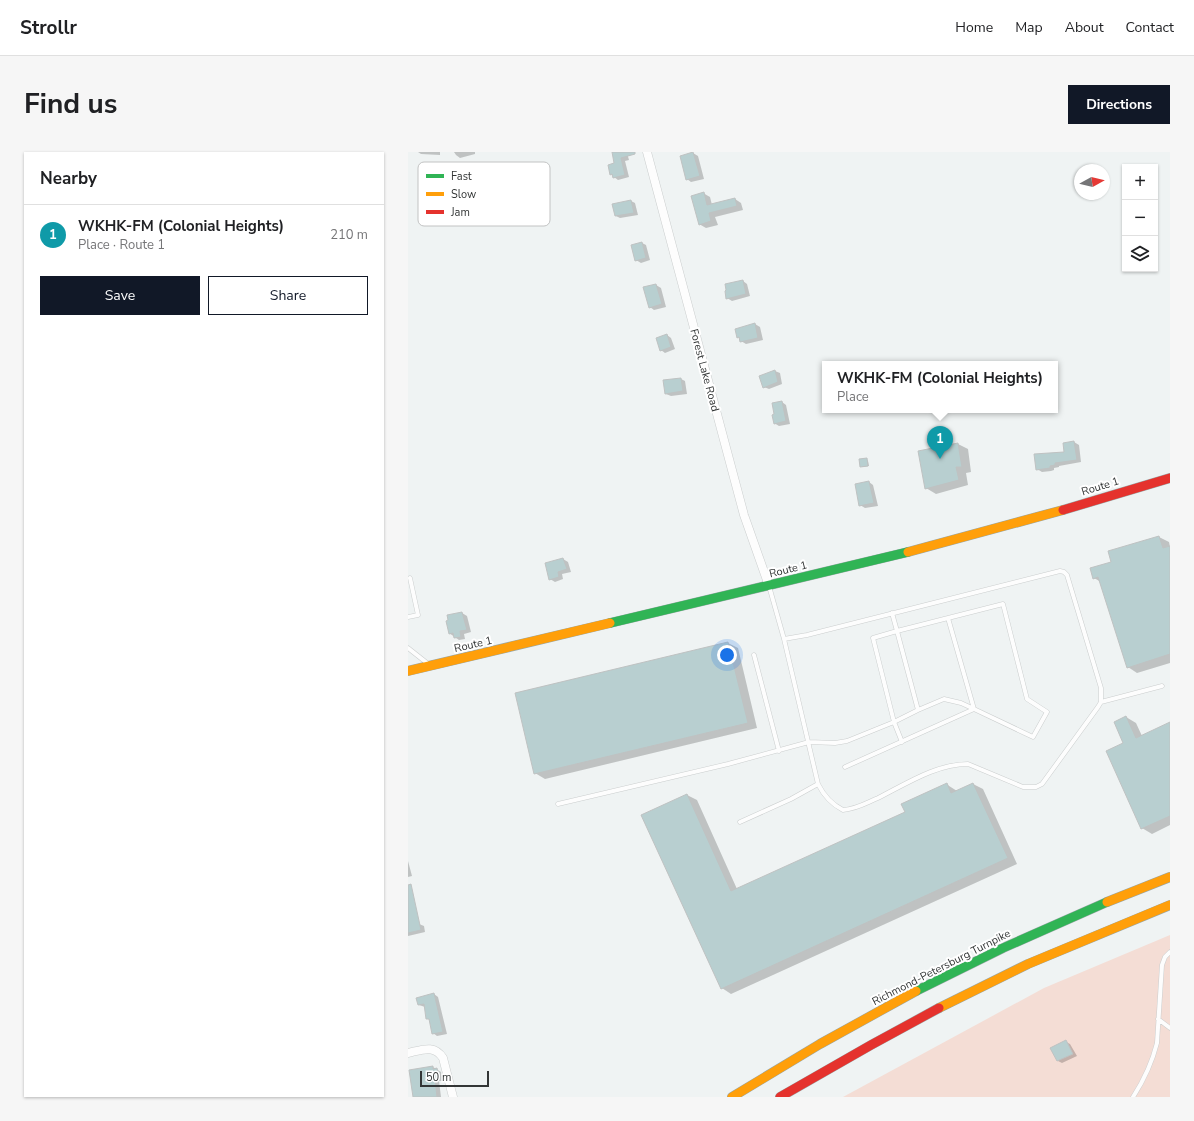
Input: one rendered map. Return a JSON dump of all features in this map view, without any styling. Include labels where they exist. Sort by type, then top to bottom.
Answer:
[{"type":"main road","name":"Route 1","points":[[408,671],[769,586],[922,548],[1049,514],[1170,478]]},
{"type":"main road","name":"Richmond-Petersburg Turnpike","points":[[732,1097],[839,1033],[920,988],[995,951],[1076,915],[1170,877]]},
{"type":"main road","points":[[780,1097],[871,1044],[949,1002],[1027,964],[1170,905]]},
{"type":"street","name":"Forest Lake Road","points":[[647,152],[744,515],[769,586]]},
{"type":"street","points":[[408,1052],[430,1049],[440,1053],[443,1058],[453,1097]]},
{"type":"lane","points":[[769,586],[784,639],[818,784],[823,794],[830,802],[843,810],[860,807],[924,775],[947,766],[960,764],[968,764],[1023,787],[1036,787],[1042,784],[1101,702],[1101,688],[1067,575],[1064,572],[1056,571],[807,635],[784,639]]},
{"type":"lane","points":[[408,617],[418,615],[410,578]]},
{"type":"lane","points":[[558,804],[779,751],[809,742],[835,743],[847,741],[894,722],[944,699],[962,703],[1033,737],[1047,712],[1027,699],[1003,604],[873,638],[894,722],[902,742]]},
{"type":"lane","points":[[892,613],[918,710]]},
{"type":"lane","points":[[948,618],[974,709]]},
{"type":"lane","points":[[408,648],[431,666]]},
{"type":"lane","points":[[754,655],[779,751]]},
{"type":"lane","points":[[1101,702],[1162,686]]},
{"type":"lane","points":[[845,767],[974,709]]},
{"type":"lane","points":[[740,822],[791,799],[818,784]]},
{"type":"lane","points":[[1133,1097],[1149,1068],[1155,1053],[1162,965],[1165,957],[1170,952]]},
{"type":"lane","points":[[1158,1019],[1170,1028]]},
{"type":"shaded area","points":[[1170,935],[1170,1097],[843,1097],[1044,988]]},
{"type":"building","points":[[612,152],[635,152],[635,154],[621,158],[625,175],[613,178],[612,174],[610,175],[608,165],[614,163]]},
{"type":"building","points":[[693,152],[700,176],[686,180],[680,156]]},
{"type":"building","points":[[704,192],[707,205],[735,198],[737,206],[709,213],[711,221],[699,225],[691,196]]},
{"type":"building","points":[[631,200],[634,213],[615,216],[612,204]]},
{"type":"building","points":[[642,242],[646,258],[635,261],[631,245]]},
{"type":"building","points":[[743,280],[746,294],[726,299],[725,284]]},
{"type":"building","points":[[656,284],[662,304],[649,308],[643,287]]},
{"type":"building","points":[[755,323],[758,338],[740,342],[739,337],[737,338],[735,329]]},
{"type":"building","points":[[667,334],[671,347],[660,351],[656,338]]},
{"type":"building","points":[[775,370],[778,382],[763,388],[759,376]]},
{"type":"building","points":[[681,378],[683,391],[665,394],[663,380]]},
{"type":"building","points":[[782,401],[786,421],[774,424],[772,403]]},
{"type":"building","points":[[1074,441],[1077,460],[1055,463],[1055,465],[1050,466],[1050,468],[1036,470],[1034,454],[1064,452],[1063,443]]},
{"type":"building","points":[[958,443],[962,467],[956,467],[959,480],[925,489],[918,451]]},
{"type":"building","points":[[867,458],[868,466],[860,467],[859,459]]},
{"type":"building","points":[[869,481],[874,503],[859,506],[855,484]]},
{"type":"building","points":[[1159,536],[1163,548],[1170,546],[1170,654],[1127,668],[1098,577],[1093,579],[1090,568],[1111,562],[1108,551]]},
{"type":"building","points":[[563,558],[567,569],[558,572],[559,577],[549,580],[545,563]]},
{"type":"building","points":[[462,612],[467,630],[460,631],[461,637],[454,638],[453,633],[449,634],[446,621],[448,620],[447,615]]},
{"type":"building","points":[[728,642],[748,723],[534,774],[515,693]]},
{"type":"building","points":[[1126,716],[1136,738],[1170,722],[1170,816],[1141,829],[1106,751],[1123,743],[1114,722]]},
{"type":"building","points":[[947,783],[951,793],[973,783],[1008,858],[721,989],[641,815],[687,794],[731,891],[905,812],[901,804]]},
{"type":"building","points":[[411,884],[421,930],[408,933],[408,885]]},
{"type":"building","points":[[434,993],[443,1032],[432,1034],[429,1019],[426,1019],[424,1004],[418,1005],[416,998]]},
{"type":"building","points":[[1066,1040],[1073,1054],[1057,1061],[1050,1048]]},
{"type":"building","points":[[433,1066],[433,1069],[437,1068],[439,1078],[435,1079],[437,1097],[413,1097],[409,1070]]},
{"type":"traffic: fast","points":[[610,623],[908,552]]},
{"type":"traffic: fast","points":[[916,991],[1003,948],[1107,902]]},
{"type":"traffic: slow","points":[[908,552],[1063,510]]},
{"type":"traffic: slow","points":[[408,671],[610,623]]},
{"type":"traffic: slow","points":[[1107,902],[1170,877]]},
{"type":"traffic: slow","points":[[939,1008],[1028,964],[1170,905]]},
{"type":"traffic: slow","points":[[732,1097],[820,1044],[916,991]]},
{"type":"traffic: jam","points":[[1063,510],[1170,478]]},
{"type":"traffic: jam","points":[[780,1097],[939,1008]]},
{"type":"place","name":"WKHK-FM (Colonial Heights)","points":[[940,459]]}]
